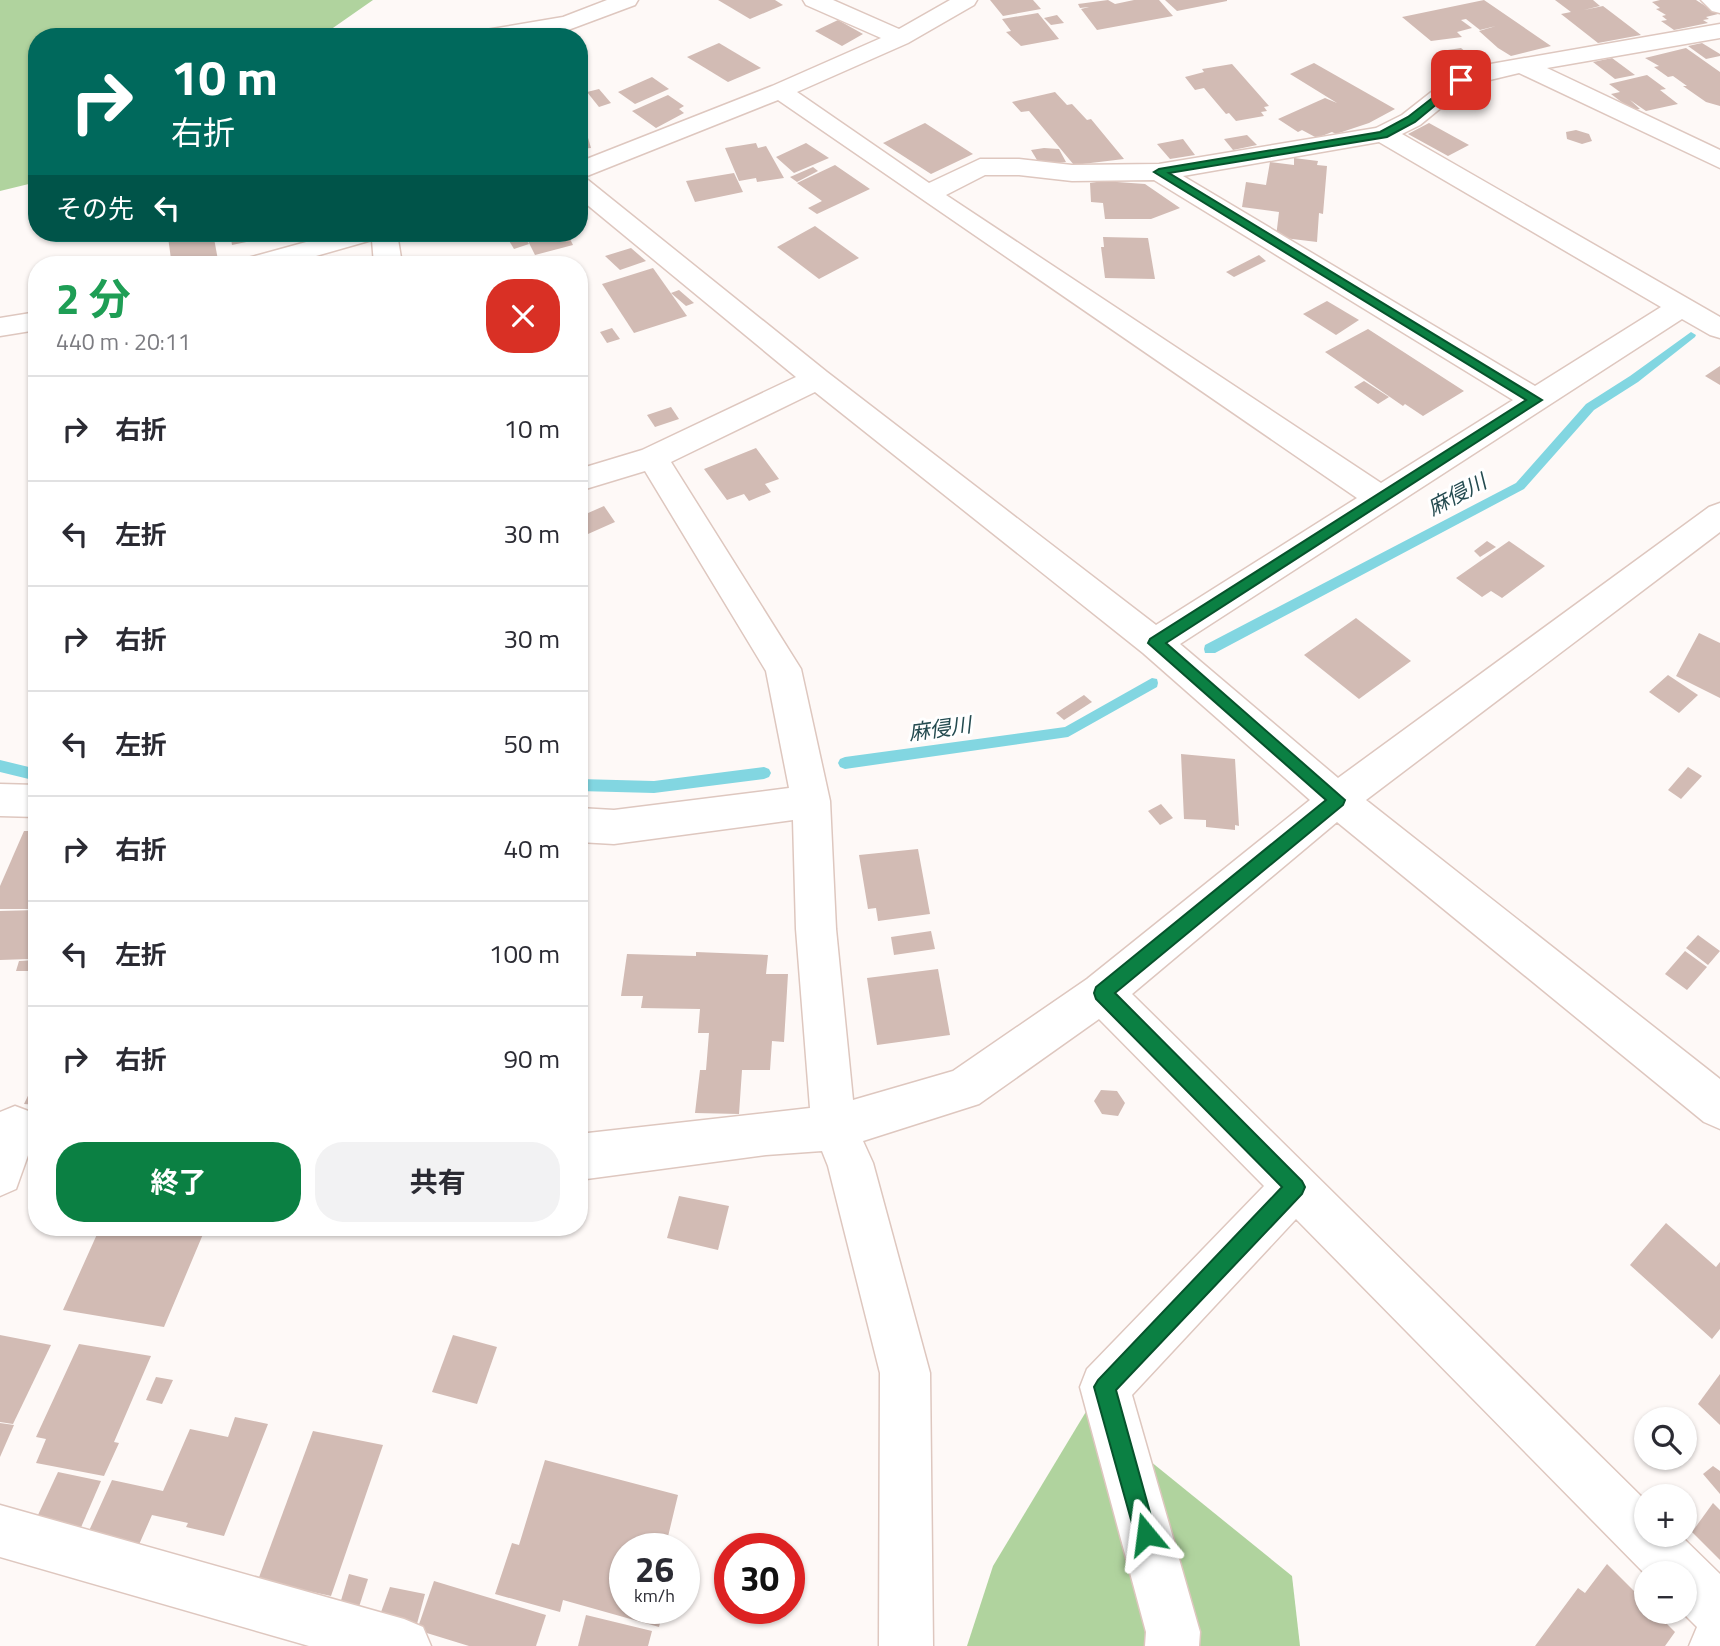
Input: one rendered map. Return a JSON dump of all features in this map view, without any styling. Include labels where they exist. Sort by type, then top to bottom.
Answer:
[{"type":"street","points":[[539,28],[568,23],[627,0]]},
{"type":"street","points":[[814,0],[900,38]]},
{"type":"street","points":[[588,167],[780,91],[900,38],[966,0]]},
{"type":"street","points":[[1712,0],[1720,6]]},
{"type":"street","points":[[928,194],[980,167],[1020,167],[1072,173],[1159,172],[1383,134],[1411,120],[1461,80],[1493,70],[1720,31]]},
{"type":"street","points":[[1524,66],[1720,160]]},
{"type":"street","points":[[780,91],[1381,499]]},
{"type":"street","points":[[1383,134],[1720,329]]},
{"type":"street","points":[[1159,172],[1535,400]]},
{"type":"street","points":[[588,192],[817,379],[1155,643],[1337,800],[1720,1107]]},
{"type":"street","points":[[274,256],[302,242]]},
{"type":"street","points":[[1155,643],[1681,307]]},
{"type":"street","points":[[0,327],[28,322]]},
{"type":"street","points":[[588,477],[653,458],[817,379]]},
{"type":"street","points":[[653,458],[783,670],[811,801],[816,929],[834,1128],[850,1163],[905,1373],[906,1646]]},
{"type":"street","points":[[588,1156],[766,1133],[834,1128],[964,1089],[1102,993],[1337,800],[1720,515]]},
{"type":"street","points":[[0,800],[28,801]]},
{"type":"street","points":[[588,826],[614,827],[811,801]]},
{"type":"street","points":[[1102,993],[1669,1561]]},
{"type":"street","points":[[0,1173],[17,1128]]},
{"type":"street","points":[[1172,1646],[1173,1632],[1105,1387],[1295,1187]]},
{"type":"street","points":[[0,1531],[404,1646]]},
{"type":"street","points":[[1697,1589],[1720,1612]]},
{"type":"street","points":[[1716,1646],[1720,1640]]},
{"type":"green space","points":[[0,0],[373,0],[333,28],[28,28],[28,184],[0,191]]},
{"type":"green space","points":[[1087,1410],[1292,1576],[1300,1646],[967,1646],[993,1566]]},
{"type":"building","points":[[718,0],[775,0],[783,5],[750,19]]},
{"type":"building","points":[[990,0],[1033,0],[1041,9],[1003,16]]},
{"type":"building","points":[[1108,0],[1115,4],[1134,0],[1159,0],[1173,16],[1097,30],[1081,9],[1089,7],[1080,8],[1078,4]]},
{"type":"building","points":[[1165,0],[1227,0],[1227,1],[1177,11]]},
{"type":"building","points":[[1484,0],[1551,46],[1511,56],[1479,31],[1496,26],[1480,30],[1466,19],[1461,20],[1472,28],[1457,32],[1462,37],[1431,41],[1402,17]]},
{"type":"building","points":[[1555,0],[1593,0],[1600,6],[1584,10],[1603,6],[1641,35],[1598,43],[1561,14],[1571,12]]},
{"type":"building","points":[[1696,0],[1718,14],[1703,20],[1708,23],[1674,30],[1661,21],[1667,20],[1662,16],[1666,15],[1656,9],[1660,8],[1652,2]]},
{"type":"building","points":[[1038,13],[1059,39],[1021,46],[1006,32],[1011,31],[1002,19]]},
{"type":"building","points":[[1057,15],[1064,23],[1051,25],[1044,18]]},
{"type":"building","points":[[838,20],[863,34],[842,46],[815,31]]},
{"type":"building","points":[[719,43],[761,68],[728,82],[687,57]]},
{"type":"building","points":[[1702,43],[1720,56],[1706,59],[1688,46]]},
{"type":"building","points":[[1461,48],[1475,60],[1455,64],[1441,51]]},
{"type":"building","points":[[1686,48],[1720,72],[1720,106],[1706,102],[1645,58]]},
{"type":"building","points":[[1612,58],[1635,75],[1615,79],[1593,62]]},
{"type":"building","points":[[1314,63],[1395,109],[1369,123],[1336,134],[1332,132],[1317,138],[1302,130],[1298,132],[1278,119],[1325,98],[1337,103],[1290,74]]},
{"type":"building","points":[[1232,64],[1269,106],[1264,107],[1267,111],[1261,112],[1264,116],[1236,121],[1229,113],[1226,114],[1204,88],[1195,90],[1185,77],[1204,72],[1202,69]]},
{"type":"building","points":[[1647,75],[1666,89],[1660,90],[1678,104],[1646,111],[1630,100],[1640,109],[1632,110],[1611,94],[1620,92],[1609,84]]},
{"type":"building","points":[[652,77],[669,89],[635,104],[618,92]]},
{"type":"building","points":[[599,89],[611,103],[599,107],[588,92]]},
{"type":"building","points":[[1055,92],[1067,105],[1072,104],[1087,120],[1091,119],[1124,159],[1074,165],[1029,111],[1021,112],[1012,102]]},
{"type":"building","points":[[668,95],[684,106],[679,109],[684,113],[656,128],[632,111]]},
{"type":"building","points":[[925,123],[973,154],[931,174],[883,143]]},
{"type":"building","points":[[1429,123],[1469,145],[1448,156],[1408,134]]},
{"type":"building","points":[[1576,130],[1589,134],[1592,141],[1582,144],[1567,139],[1566,132]]},
{"type":"building","points":[[1247,135],[1257,145],[1233,150],[1224,139]]},
{"type":"building","points":[[1183,139],[1195,155],[1170,159],[1157,144]]},
{"type":"building","points":[[756,143],[758,148],[766,146],[784,178],[757,182],[756,178],[739,181],[725,148]]},
{"type":"building","points":[[806,143],[829,158],[794,173],[776,157]]},
{"type":"building","points":[[1059,149],[1066,162],[1040,165],[1031,150]]},
{"type":"building","points":[[1294,158],[1318,161],[1317,165],[1327,166],[1323,214],[1319,213],[1317,242],[1276,237],[1279,212],[1242,207],[1246,182],[1266,185],[1270,162],[1294,165]]},
{"type":"building","points":[[835,165],[870,189],[817,214],[808,208],[822,201],[797,183]]},
{"type":"building","points":[[813,167],[818,171],[797,182],[790,177]]},
{"type":"building","points":[[734,173],[743,192],[695,202],[686,181]]},
{"type":"building","points":[[1103,181],[1145,184],[1180,208],[1151,219],[1105,219],[1103,203],[1091,202],[1090,183]]},
{"type":"building","points":[[815,226],[859,258],[819,279],[777,247]]},
{"type":"building","points":[[1103,237],[1148,238],[1155,279],[1105,278],[1101,247],[1104,247]]},
{"type":"building","points":[[169,242],[215,242],[217,256],[171,256]]},
{"type":"building","points":[[510,242],[529,244],[514,249]]},
{"type":"building","points":[[528,242],[572,242],[573,245],[535,255]]},
{"type":"building","points":[[631,248],[646,261],[620,270],[605,256]]},
{"type":"building","points":[[1259,255],[1266,261],[1234,277],[1226,272]]},
{"type":"building","points":[[653,268],[687,316],[634,333],[602,284]]},
{"type":"building","points":[[679,290],[694,303],[686,306],[671,293]]},
{"type":"building","points":[[1327,301],[1359,320],[1336,335],[1303,314]]},
{"type":"building","points":[[612,328],[620,339],[607,343],[600,332]]},
{"type":"building","points":[[1368,329],[1464,391],[1423,416],[1405,404],[1403,406],[1325,352]]},
{"type":"building","points":[[1720,366],[1720,385],[1705,376]]},
{"type":"building","points":[[1364,381],[1389,397],[1378,404],[1354,387]]},
{"type":"building","points":[[671,407],[679,419],[655,427],[647,415]]},
{"type":"building","points":[[756,448],[779,479],[765,484],[771,492],[749,501],[744,494],[727,500],[704,469]]},
{"type":"building","points":[[604,506],[615,522],[588,534],[588,513]]},
{"type":"building","points":[[1487,541],[1496,547],[1480,557],[1474,551]]},
{"type":"building","points":[[1509,541],[1545,566],[1502,598],[1491,591],[1482,597],[1456,578]]},
{"type":"building","points":[[1356,618],[1411,661],[1359,699],[1304,655]]},
{"type":"building","points":[[1699,633],[1720,643],[1720,698],[1676,676]]},
{"type":"building","points":[[1668,675],[1698,695],[1679,713],[1649,692]]},
{"type":"building","points":[[1084,695],[1092,702],[1064,720],[1056,713]]},
{"type":"building","points":[[1181,754],[1235,759],[1239,826],[1235,825],[1235,830],[1206,827],[1206,820],[1184,819]]},
{"type":"building","points":[[1688,767],[1702,776],[1681,799],[1668,790]]},
{"type":"building","points":[[1161,804],[1173,818],[1160,825],[1148,811]]},
{"type":"building","points":[[24,831],[28,831],[28,909],[0,909],[0,886]]},
{"type":"building","points":[[918,849],[930,914],[878,921],[876,908],[868,909],[859,855]]},
{"type":"building","points":[[28,910],[28,959],[0,960],[0,911]]},
{"type":"building","points":[[931,931],[935,949],[894,955],[891,937]]},
{"type":"building","points":[[1698,935],[1720,951],[1708,965],[1686,948]]},
{"type":"building","points":[[1685,951],[1707,967],[1687,990],[1665,974]]},
{"type":"building","points":[[696,952],[768,955],[766,974],[788,974],[784,1042],[772,1041],[770,1070],[742,1070],[739,1114],[695,1113],[700,1070],[706,1070],[709,1033],[698,1033],[700,1009],[641,1008],[643,996],[621,996],[627,954],[696,956]]},
{"type":"building","points":[[28,960],[28,971],[16,971],[19,961]]},
{"type":"building","points":[[938,969],[950,1035],[877,1045],[867,978]]},
{"type":"building","points":[[1101,1090],[1117,1091],[1125,1103],[1118,1116],[1102,1114],[1094,1101]]},
{"type":"building","points":[[679,1196],[729,1206],[718,1250],[667,1238]]},
{"type":"building","points":[[1666,1223],[1716,1267],[1720,1262],[1720,1329],[1712,1339],[1630,1265]]},
{"type":"building","points":[[96,1236],[202,1236],[164,1327],[63,1310]]},
{"type":"building","points":[[0,1335],[51,1345],[13,1424],[0,1422]]},
{"type":"building","points":[[453,1335],[497,1347],[477,1404],[432,1392]]},
{"type":"building","points":[[79,1344],[151,1356],[114,1442],[119,1443],[104,1476],[36,1463],[46,1439],[36,1437]]},
{"type":"building","points":[[1720,1374],[1720,1425],[1698,1404]]},
{"type":"building","points":[[156,1377],[173,1380],[162,1404],[146,1400]]},
{"type":"building","points":[[235,1417],[268,1424],[224,1536],[186,1527],[188,1523],[152,1515],[134,1556],[83,1544],[112,1480],[163,1491],[190,1429],[228,1437]]},
{"type":"building","points":[[0,1423],[14,1425],[0,1457]]},
{"type":"building","points":[[313,1431],[383,1445],[331,1596],[258,1580]]},
{"type":"building","points":[[545,1460],[678,1495],[669,1533],[609,1533],[609,1613],[563,1600],[560,1612],[495,1594],[512,1543],[519,1545]]},
{"type":"building","points":[[1713,1466],[1720,1471],[1720,1494],[1703,1474]]},
{"type":"building","points":[[58,1472],[101,1481],[76,1539],[31,1530]]},
{"type":"building","points":[[1713,1503],[1720,1510],[1720,1560],[1697,1537],[1697,1525]]},
{"type":"building","points":[[1607,1564],[1634,1591],[1634,1624],[1667,1624],[1675,1632],[1665,1646],[1535,1646],[1578,1588],[1585,1593]]},
{"type":"building","points":[[349,1574],[368,1579],[358,1610],[339,1607]]},
{"type":"building","points":[[434,1581],[546,1615],[536,1646],[469,1646],[417,1630]]},
{"type":"building","points":[[390,1587],[425,1594],[414,1635],[376,1626]]},
{"type":"building","points":[[586,1615],[609,1621],[609,1624],[623,1624],[652,1631],[648,1646],[578,1646]]},
{"type":"waterway","name":"麻侵川","points":[[1210,649],[1520,486],[1590,407],[1634,379],[1691,335]]},
{"type":"waterway","name":"麻侵川","points":[[845,763],[1068,732],[1152,683]]},
{"type":"waterway","name":"麻侵川","points":[[0,766],[28,773]]},
{"type":"waterway","name":"麻侵川","points":[[588,785],[654,787],[764,773]]},
{"type":"route","points":[[1146,1534],[1105,1387],[1295,1187],[1102,993],[1337,800],[1155,643],[1535,400],[1159,172],[1383,134],[1411,120],[1461,80]]}]
